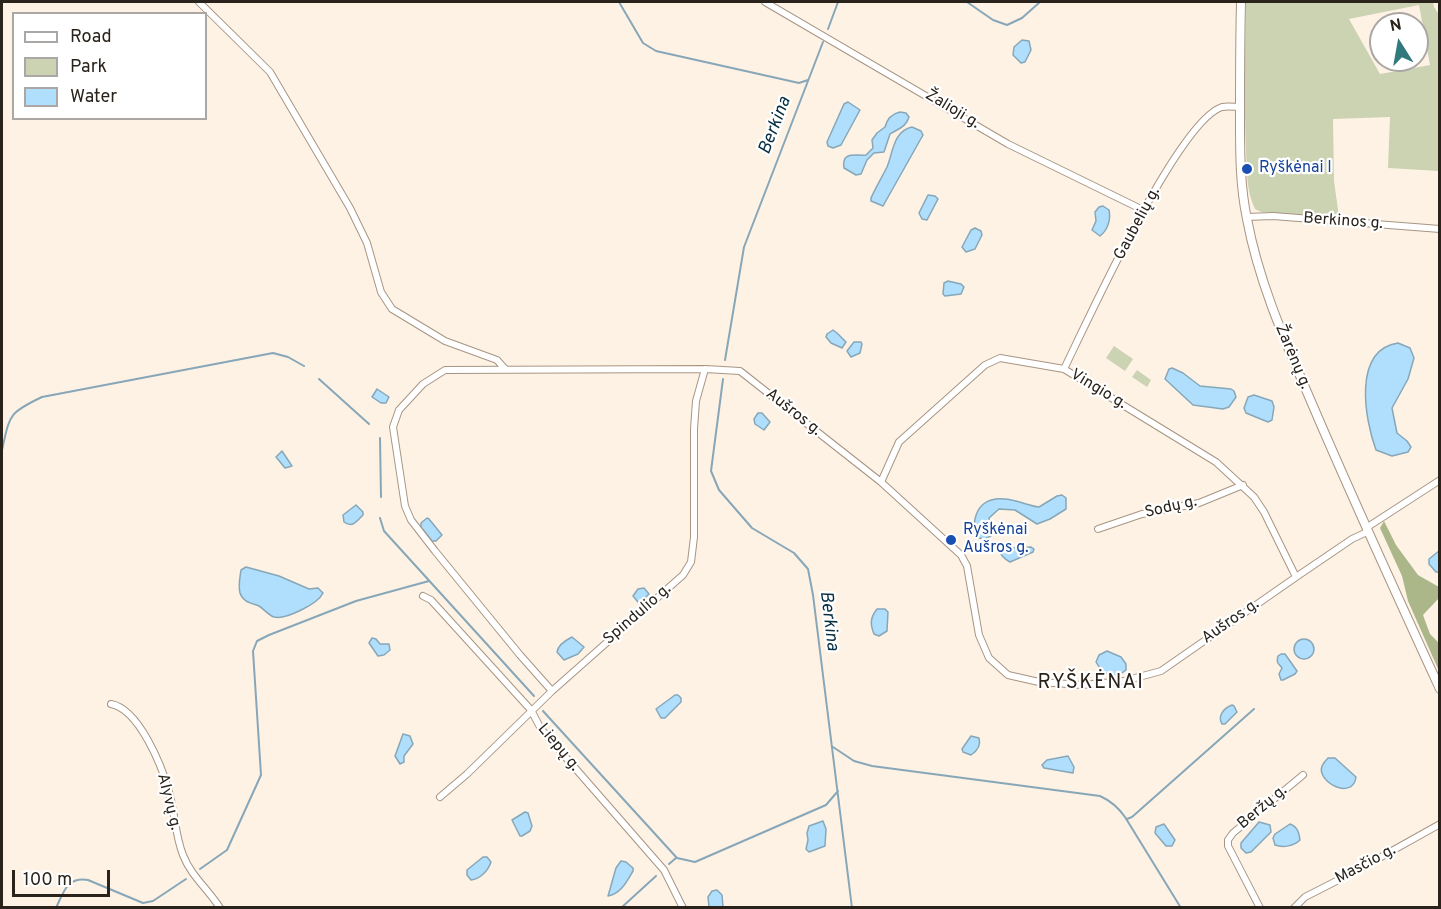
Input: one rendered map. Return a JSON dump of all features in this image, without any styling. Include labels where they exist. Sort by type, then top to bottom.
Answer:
[{"type":"main road","name":"Žarėnų g.","points":[[1242,2],[1240,161],[1246,217],[1259,269],[1275,316],[1366,530],[1440,689]]},
{"type":"street","points":[[199,2],[270,72],[350,207],[367,243],[381,292],[392,309],[445,341],[497,360],[505,369]]},
{"type":"street","name":"Žalioji g.","points":[[765,2],[1008,144],[1143,210]]},
{"type":"street","name":"Gaubelių g.","points":[[1064,369],[1143,210],[1187,139],[1200,123],[1222,107],[1240,107]]},
{"type":"street","name":"Berkinos g.","points":[[1246,217],[1273,216],[1440,229]]},
{"type":"street","name":"Vingio g.","points":[[881,482],[899,442],[985,365],[1000,358],[1064,369],[1216,462],[1243,485],[1264,512],[1296,577]]},
{"type":"street","name":"Aušros g.","points":[[552,691],[411,520],[403,495],[393,428],[399,410],[423,384],[445,370],[705,369],[740,371],[881,482],[962,555],[967,566],[979,635],[989,658],[1008,675],[1039,682],[1082,685],[1124,681],[1161,671],[1440,480]]},
{"type":"street","name":"Spindulio g.","points":[[440,797],[467,774],[531,710],[684,574],[691,562],[694,537],[694,429],[696,401],[705,369]]},
{"type":"street","name":"Sodų g.","points":[[1098,529],[1142,514],[1198,503],[1243,485]]},
{"type":"street","name":"Liepų g.","points":[[423,596],[431,600],[531,710],[541,729],[664,870],[683,908]]},
{"type":"street","name":"Alyvų g.","points":[[111,704],[118,705],[132,716],[146,738],[169,791],[182,854],[194,877],[219,908]]},
{"type":"street","name":"Beržų g.","points":[[1260,908],[1228,846],[1228,840],[1233,833],[1303,775]]},
{"type":"street","name":"Masčio g.","points":[[1294,908],[1305,897],[1440,825]]},
{"type":"green space","points":[[1246,2],[1433,2],[1440,16],[1439,171],[1388,168],[1390,117],[1333,119],[1334,181],[1339,217],[1261,212],[1255,209],[1248,188],[1245,94]]},
{"type":"green space","points":[[1114,346],[1133,359],[1125,371],[1106,358]]},
{"type":"green space","points":[[1137,370],[1151,380],[1147,387],[1132,377]]},
{"type":"green space","points":[[1384,521],[1396,545],[1418,575],[1439,587],[1439,598],[1423,615],[1430,634],[1439,643],[1439,671],[1408,601],[1402,576],[1380,528]]},
{"type":"water","points":[[1022,40],[1029,41],[1031,50],[1025,62],[1021,63],[1013,55],[1014,47]]},
{"type":"water","points":[[848,102],[860,110],[841,145],[833,148],[828,146],[827,142],[844,104]]},
{"type":"water","points":[[900,112],[906,113],[909,117],[908,121],[890,134],[884,152],[874,153],[867,160],[861,174],[856,175],[844,168],[847,157],[866,155],[873,148],[872,140],[877,133],[885,127],[890,117]]},
{"type":"water","points":[[912,127],[921,131],[923,135],[883,206],[871,201],[887,167],[897,138],[906,129]]},
{"type":"water","points":[[928,195],[938,199],[927,220],[922,219],[919,213]]},
{"type":"water","points":[[1103,206],[1109,210],[1110,217],[1107,228],[1100,236],[1092,230],[1096,221],[1095,212]]},
{"type":"water","points":[[975,228],[981,231],[982,235],[975,249],[966,252],[962,247],[971,230]]},
{"type":"water","points":[[948,281],[964,287],[961,294],[945,296],[943,294],[944,283]]},
{"type":"water","points":[[833,330],[846,342],[842,348],[831,343],[826,337]]},
{"type":"water","points":[[854,342],[862,344],[860,353],[851,357],[847,351]]},
{"type":"water","points":[[1398,343],[1410,348],[1414,358],[1408,379],[1392,408],[1397,433],[1411,447],[1408,452],[1392,456],[1376,450],[1368,422],[1366,388],[1368,372],[1374,358],[1383,348]]},
{"type":"water","points":[[1172,368],[1200,386],[1231,389],[1236,397],[1229,407],[1223,409],[1193,405],[1165,379],[1169,369]]},
{"type":"water","points":[[377,389],[389,397],[386,403],[381,403],[372,397]]},
{"type":"water","points":[[1254,395],[1272,401],[1274,407],[1272,420],[1268,422],[1246,413],[1244,408],[1248,397]]},
{"type":"water","points":[[758,413],[762,413],[770,422],[764,430],[755,424],[754,419]]},
{"type":"water","points":[[282,451],[292,466],[285,468],[276,457]]},
{"type":"water","points":[[1062,495],[1066,498],[1066,509],[1050,519],[1037,524],[1015,510],[999,509],[989,518],[991,536],[985,539],[978,538],[974,533],[974,523],[979,508],[990,500],[1006,499],[1039,507]]},
{"type":"water","points":[[356,505],[363,515],[356,522],[347,524],[344,522],[343,515]]},
{"type":"water","points":[[427,518],[442,535],[436,541],[432,541],[421,527],[421,523]]},
{"type":"water","points":[[1003,546],[1034,549],[1033,552],[1010,562],[1004,558],[998,548]]},
{"type":"water","points":[[1439,551],[1439,572],[1436,572],[1429,564],[1429,559]]},
{"type":"water","points":[[246,567],[279,576],[309,589],[318,588],[323,593],[315,602],[301,610],[286,616],[274,617],[241,596],[239,587],[241,570]]},
{"type":"water","points":[[644,588],[649,594],[640,603],[633,596],[638,589]]},
{"type":"water","points":[[877,609],[885,609],[888,612],[887,631],[879,636],[874,634],[871,624]]},
{"type":"water","points":[[572,637],[584,647],[578,654],[564,660],[557,652],[558,649]]},
{"type":"water","points":[[372,638],[380,644],[389,644],[390,650],[378,656],[369,643]]},
{"type":"water","points":[[1304,639],[1311,642],[1314,649],[1311,656],[1304,659],[1297,656],[1294,649],[1297,642]]},
{"type":"water","points":[[1107,651],[1121,657],[1126,664],[1126,670],[1117,675],[1109,675],[1102,670],[1096,662],[1099,655]]},
{"type":"water","points":[[1281,654],[1285,654],[1297,671],[1283,680],[1279,674],[1282,668],[1277,660]]},
{"type":"water","points":[[675,695],[681,698],[681,702],[665,718],[661,718],[656,709]]},
{"type":"water","points":[[1232,705],[1237,712],[1225,724],[1222,724],[1220,718],[1222,713]]},
{"type":"water","points":[[403,734],[410,736],[413,744],[404,756],[404,762],[400,764],[395,756]]},
{"type":"water","points":[[971,736],[979,738],[979,743],[978,748],[971,755],[963,752],[962,749]]},
{"type":"water","points":[[1068,756],[1074,767],[1073,773],[1044,768],[1042,765],[1047,760]]},
{"type":"water","points":[[1328,758],[1335,758],[1356,777],[1349,788],[1336,786],[1324,778],[1322,766]]},
{"type":"water","points":[[525,812],[528,813],[532,826],[530,831],[520,836],[512,820]]},
{"type":"water","points":[[823,821],[826,829],[825,846],[809,852],[806,849],[809,826]]},
{"type":"water","points":[[1259,822],[1270,825],[1271,832],[1251,852],[1246,853],[1241,848],[1241,843]]},
{"type":"water","points":[[1164,824],[1175,840],[1172,846],[1166,846],[1155,833],[1156,827]]},
{"type":"water","points":[[1290,824],[1299,833],[1300,840],[1288,846],[1275,845],[1273,838],[1275,834]]},
{"type":"water","points":[[483,857],[487,857],[491,862],[490,865],[480,876],[471,880],[467,875],[467,870]]},
{"type":"water","points":[[621,861],[626,862],[633,868],[633,871],[620,890],[608,896],[616,868]]},
{"type":"water","points":[[717,890],[722,895],[723,907],[709,907],[708,897],[712,891]]},
{"type":"waterway","points":[[619,2],[643,43],[656,51],[799,83],[808,80]]},
{"type":"waterway","name":"Berkina","points":[[828,29],[838,2]]},
{"type":"waterway","name":"Berkina","points":[[967,2],[993,20],[1007,25],[1022,18],[1040,2]]},
{"type":"waterway","name":"Berkina","points":[[725,360],[744,247],[823,42]]},
{"type":"waterway","points":[[2,450],[12,416],[42,397],[273,353],[288,357],[304,366]]},
{"type":"waterway","points":[[319,379],[369,424]]},
{"type":"waterway","name":"Berkina","points":[[723,379],[711,471],[719,490],[752,528],[794,553],[808,569],[852,908]]},
{"type":"waterway","points":[[380,438],[381,497]]},
{"type":"waterway","points":[[380,518],[384,531],[534,696]]},
{"type":"waterway","points":[[200,869],[227,850],[261,775],[253,651],[257,641],[356,601],[429,581]]},
{"type":"waterway","points":[[1127,819],[1254,709]]},
{"type":"waterway","points":[[543,711],[677,858],[695,862],[826,805],[838,791]]},
{"type":"waterway","points":[[833,747],[854,761],[872,766],[1100,796],[1120,810],[1181,908]]},
{"type":"waterway","points":[[669,864],[676,858]]},
{"type":"waterway","points":[[621,908],[656,876]]},
{"type":"waterway","points":[[56,908],[67,887],[75,881],[88,880],[143,903],[153,901],[186,879]]},
{"type":"place","name":"Ryškėnai I","points":[[1247,169]]},
{"type":"place","name":"Ryškėnai Aušros g.","points":[[951,540]]},
{"type":"district","name":"RYŠKĖNAI","points":[[1091,684]]}]
